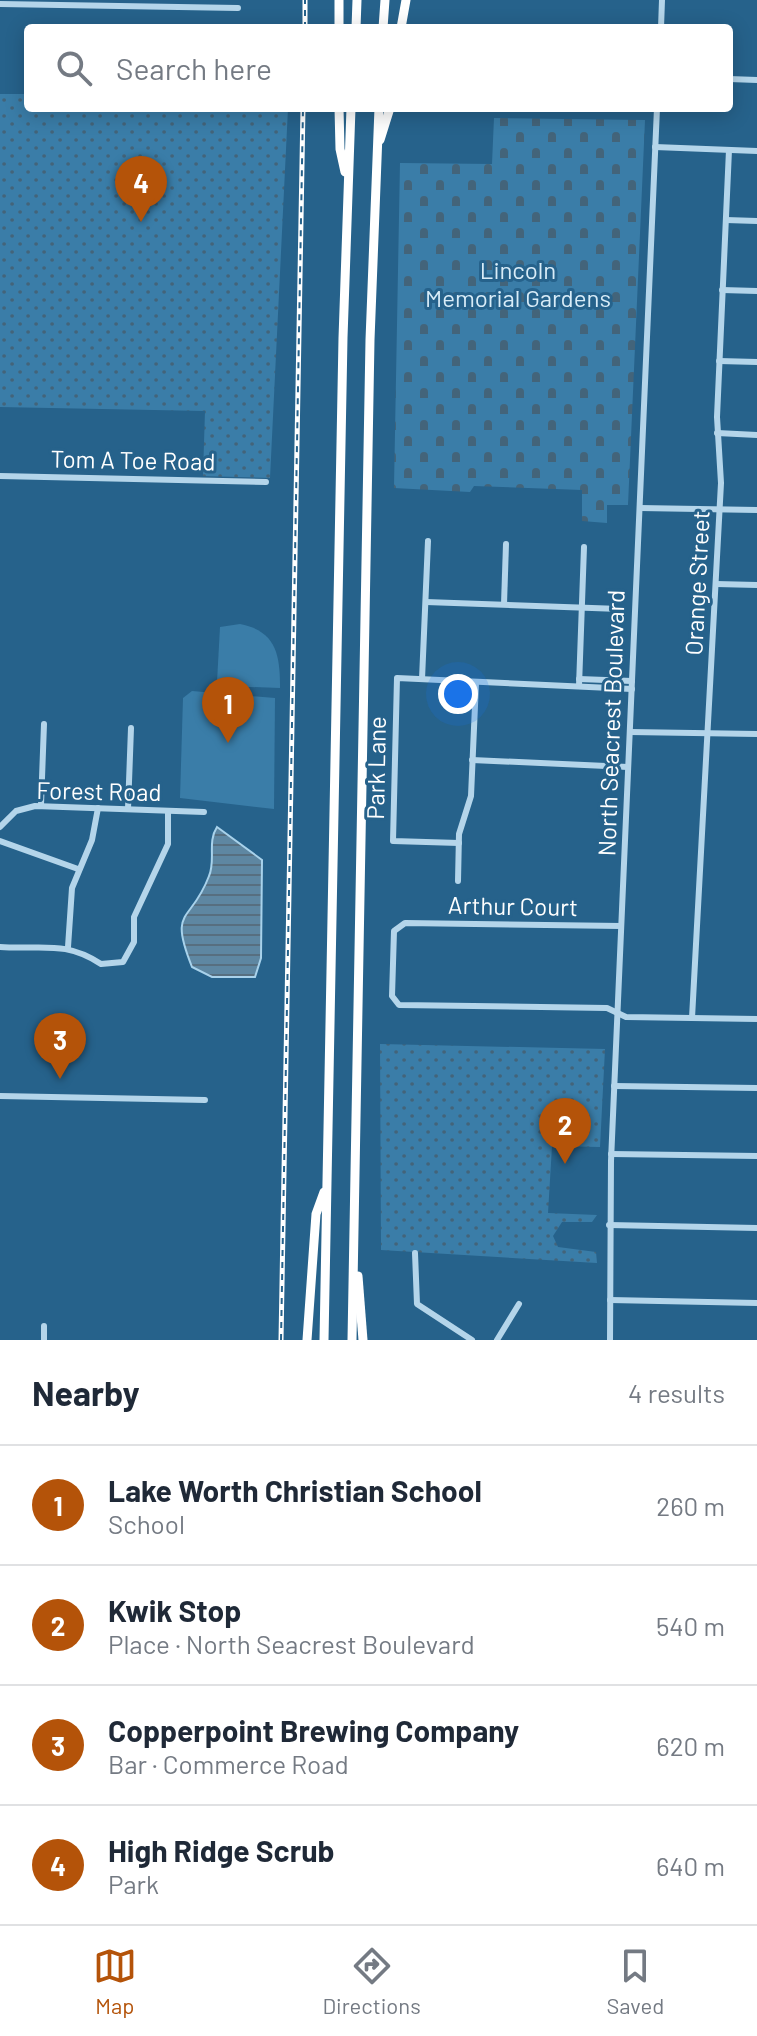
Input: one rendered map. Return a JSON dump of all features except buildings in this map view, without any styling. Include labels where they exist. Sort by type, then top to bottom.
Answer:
[{"type":"highway","points":[[339,0],[339,24]]},
{"type":"highway","points":[[356,24],[357,0]]},
{"type":"highway","points":[[383,24],[385,0]]},
{"type":"highway","points":[[402,24],[406,0]]},
{"type":"highway","points":[[339,112],[340,149],[347,181]]},
{"type":"highway","points":[[324,1340],[351,112]]},
{"type":"highway","points":[[352,1340],[370,308],[379,112]]},
{"type":"highway","points":[[377,147],[389,112]]},
{"type":"highway","points":[[307,1340],[316,1214],[326,1186]]},
{"type":"highway","points":[[354,1248],[363,1340]]},
{"type":"street","points":[[661,24],[662,0]]},
{"type":"street","points":[[0,4],[238,8]]},
{"type":"street","points":[[733,79],[757,80]]},
{"type":"street","name":"North Seacrest Boulevard","points":[[610,1340],[611,1154],[657,112]]},
{"type":"street","points":[[655,147],[757,151]]},
{"type":"street","name":"Orange Street","points":[[692,1018],[720,510],[717,433],[729,150]]},
{"type":"street","points":[[726,220],[757,221]]},
{"type":"street","points":[[722,290],[757,291]]},
{"type":"street","points":[[719,361],[757,362]]},
{"type":"street","points":[[717,433],[757,435]]},
{"type":"street","name":"Tom A Toe Road","points":[[0,476],[266,482]]},
{"type":"street","points":[[640,508],[757,510]]},
{"type":"street","points":[[428,541],[422,679],[476,683],[632,685]]},
{"type":"street","points":[[504,604],[506,544]]},
{"type":"street","points":[[579,682],[584,547]]},
{"type":"street","points":[[716,584],[757,585]]},
{"type":"street","points":[[426,602],[620,609]]},
{"type":"street","name":"Park Lane","points":[[422,679],[397,678],[393,841],[459,843]]},
{"type":"street","points":[[458,881],[459,843],[471,796],[476,683]]},
{"type":"street","points":[[41,805],[44,724]]},
{"type":"street","points":[[128,809],[131,728]]},
{"type":"street","points":[[630,732],[757,734]]},
{"type":"street","points":[[472,760],[628,767]]},
{"type":"street","name":"Forest Road","points":[[0,827],[16,811],[41,805],[204,812]]},
{"type":"street","points":[[68,947],[78,869],[92,840],[98,808]]},
{"type":"street","points":[[0,947],[68,947],[81,950],[101,964],[112,966],[130,954],[134,917],[168,844],[168,811]]},
{"type":"street","points":[[0,841],[78,869]]},
{"type":"street","name":"Arthur Court","points":[[618,1013],[607,1008],[399,1005],[392,996],[394,931],[405,923],[621,926]]},
{"type":"street","points":[[618,1013],[626,1017],[757,1019]]},
{"type":"street","points":[[614,1086],[757,1088]]},
{"type":"street","points":[[0,1096],[205,1100]]},
{"type":"street","points":[[611,1154],[757,1156]]},
{"type":"street","points":[[609,1225],[757,1228]]},
{"type":"street","points":[[415,1253],[415,1300],[472,1340]]},
{"type":"street","points":[[610,1300],[757,1303]]},
{"type":"street","points":[[497,1340],[519,1304]]},
{"type":"street","points":[[44,1326],[44,1340]]},
{"type":"green space","points":[[0,94],[24,94],[24,112],[288,112],[270,478],[203,476],[205,411],[0,407]]},
{"type":"green space","name":"Lincoln Memorial Gardens","points":[[494,118],[645,120],[628,505],[607,505],[607,523],[582,521],[582,490],[474,486],[470,492],[394,488],[400,163],[492,164]]},
{"type":"green space","points":[[240,624],[262,632],[274,647],[280,688],[221,686],[217,682],[220,627]]},
{"type":"green space","points":[[192,691],[275,698],[274,809],[180,798],[183,698]]},
{"type":"green space","points":[[380,1044],[605,1049],[600,1147],[552,1146],[548,1213],[597,1215],[592,1222],[562,1222],[553,1236],[558,1247],[596,1252],[597,1263],[381,1250]]},
{"type":"shaded area","points":[[217,827],[262,860],[261,958],[255,977],[212,977],[192,967],[185,948],[182,924],[209,876]]},
{"type":"railway","points":[[305,0],[305,24]]},
{"type":"railway","points":[[281,1340],[303,112]]},
{"type":"place","name":"High Ridge Scrub","points":[[141,222]]},
{"type":"place","name":"Lake Worth Christian School","points":[[228,743]]},
{"type":"place","name":"Copperpoint Brewing Company","points":[[60,1079]]},
{"type":"place","name":"Kwik Stop","points":[[565,1164]]}]
